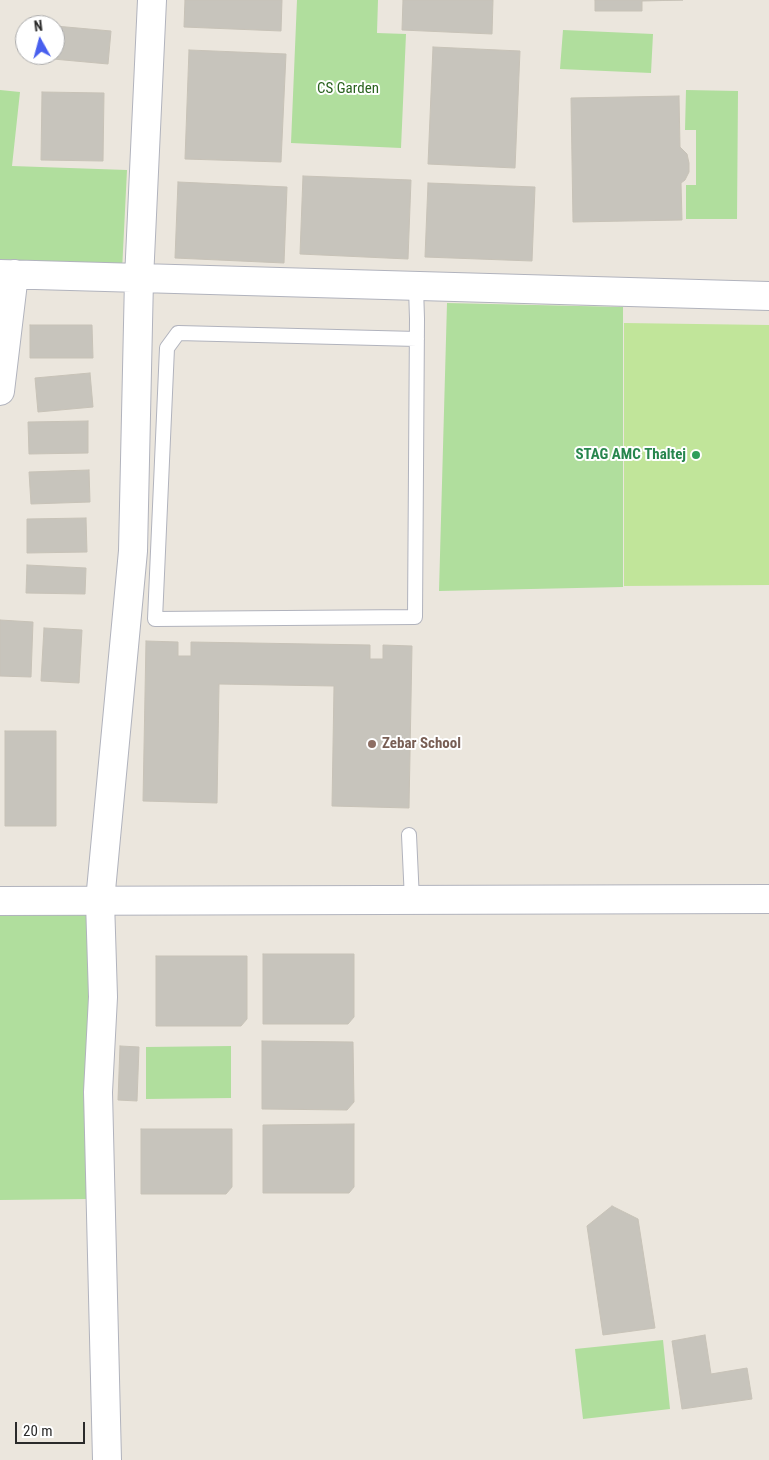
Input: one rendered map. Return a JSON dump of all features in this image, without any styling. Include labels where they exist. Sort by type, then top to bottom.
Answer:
[{"type":"street","points":[[108,1460],[98,1102],[103,997],[100,901],[133,551],[139,279],[152,0]]},
{"type":"street","points":[[0,391],[7,274],[769,296]]},
{"type":"street","points":[[0,901],[769,899]]},
{"type":"lane","points":[[416,287],[417,339],[415,617],[155,618],[167,348],[178,333],[417,339]]},
{"type":"lane","points":[[409,835],[412,900]]},
{"type":"green space","name":"CS Garden","points":[[297,0],[378,0],[377,33],[406,34],[401,148],[291,143]]},
{"type":"green space","points":[[563,30],[653,34],[651,73],[560,69]]},
{"type":"green space","points":[[0,90],[20,92],[12,166],[127,170],[122,271],[0,263]]},
{"type":"green space","points":[[686,90],[738,91],[737,219],[686,219],[686,185],[696,185],[696,130],[685,130]]},
{"type":"green space","points":[[447,303],[623,307],[623,587],[439,591]]},
{"type":"green space","name":"STAG AMC Thaltej","points":[[624,323],[769,325],[769,585],[624,586]]},
{"type":"green space","points":[[0,910],[90,910],[88,1199],[0,1200]]},
{"type":"green space","points":[[231,1046],[231,1098],[146,1099],[146,1047]]},
{"type":"green space","points":[[663,1340],[670,1409],[583,1419],[575,1349]]},
{"type":"building","points":[[185,0],[282,0],[281,31],[184,27]]},
{"type":"building","points":[[403,0],[493,0],[492,34],[402,30]]},
{"type":"building","points":[[595,0],[683,0],[642,1],[642,11],[595,11]]},
{"type":"building","points":[[65,27],[111,31],[108,64],[65,60]]},
{"type":"building","points":[[433,47],[520,51],[515,168],[428,164]]},
{"type":"building","points":[[189,50],[286,54],[281,162],[185,159]]},
{"type":"building","points":[[42,92],[104,93],[103,161],[41,160]]},
{"type":"building","points":[[679,96],[680,147],[687,154],[689,163],[689,172],[681,183],[682,220],[573,222],[571,98]]},
{"type":"building","points":[[303,176],[411,180],[408,259],[300,254]]},
{"type":"building","points":[[178,182],[287,187],[284,263],[175,258]]},
{"type":"building","points":[[428,183],[535,187],[532,261],[425,257]]},
{"type":"building","points":[[30,325],[92,325],[93,358],[30,358]]},
{"type":"building","points":[[90,373],[93,407],[38,412],[35,378]]},
{"type":"building","points":[[88,421],[88,453],[29,454],[28,422]]},
{"type":"building","points":[[89,470],[90,502],[31,504],[29,472]]},
{"type":"building","points":[[86,518],[87,552],[27,553],[27,519]]},
{"type":"building","points":[[27,565],[86,568],[85,594],[26,593]]},
{"type":"building","points":[[0,620],[33,622],[31,677],[0,676]]},
{"type":"building","points":[[44,628],[82,630],[79,683],[41,681]]},
{"type":"building","name":"Zebar School","points":[[146,641],[178,642],[178,656],[191,656],[191,642],[370,645],[370,659],[383,659],[383,645],[412,646],[409,808],[332,806],[334,686],[219,684],[217,803],[143,801]]},
{"type":"building","points":[[5,731],[56,731],[56,826],[5,826]]},
{"type":"building","points":[[263,954],[354,954],[354,1017],[348,1024],[263,1024]]},
{"type":"building","points":[[156,956],[247,956],[247,1019],[241,1026],[156,1026]]},
{"type":"building","points":[[262,1041],[353,1042],[354,1102],[347,1110],[262,1109]]},
{"type":"building","points":[[120,1046],[139,1047],[137,1101],[118,1100]]},
{"type":"building","points":[[354,1124],[354,1187],[349,1193],[263,1193],[263,1125]]},
{"type":"building","points":[[141,1129],[232,1129],[232,1187],[226,1194],[141,1194]]},
{"type":"building","points":[[612,1206],[638,1219],[655,1328],[603,1335],[587,1226]]},
{"type":"building","points":[[705,1335],[711,1374],[747,1368],[752,1399],[682,1409],[672,1341]]},
{"type":"place","name":"STAG AMC Thaltej","points":[[696,455]]},
{"type":"place","name":"Zebar School","points":[[372,744]]}]
